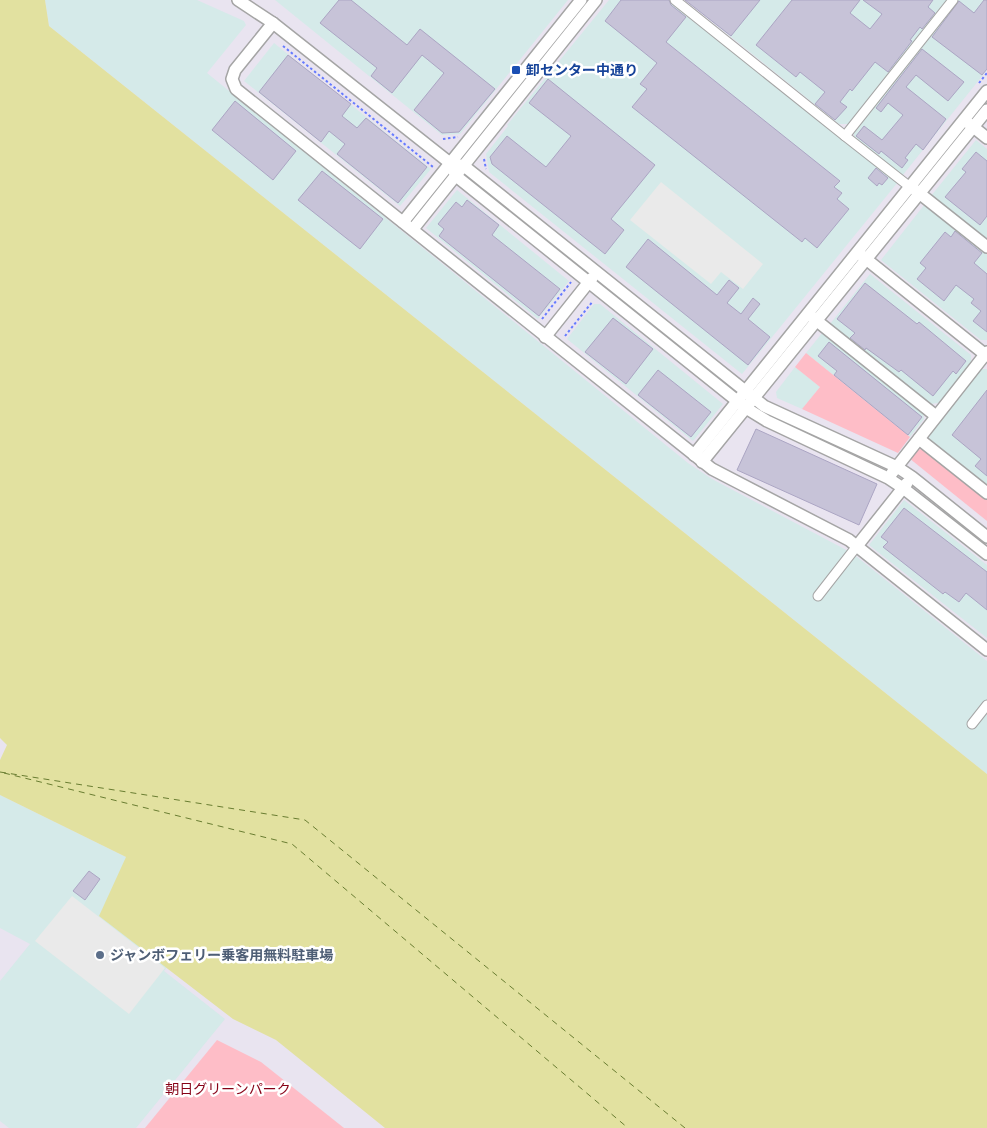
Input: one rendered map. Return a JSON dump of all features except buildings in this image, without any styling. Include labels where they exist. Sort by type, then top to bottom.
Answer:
[{"type":"street","points":[[238,0],[273,23],[450,163],[464,166],[771,411],[896,467],[912,477],[987,537]]},
{"type":"street","points":[[403,222],[582,0]]},
{"type":"street","points":[[413,229],[596,0]]},
{"type":"street","points":[[675,0],[844,136],[987,247]]},
{"type":"street","points":[[844,136],[953,0]]},
{"type":"street","points":[[273,23],[235,70],[232,79],[236,89],[712,469],[849,540],[987,650]]},
{"type":"street","points":[[698,458],[969,123],[987,91]]},
{"type":"street","points":[[969,123],[987,110]]},
{"type":"street","points":[[969,123],[987,138]]},
{"type":"street","points":[[450,163],[456,176],[741,405],[767,421],[888,478],[987,554]]},
{"type":"street","points":[[862,256],[986,354],[888,478]]},
{"type":"street","points":[[545,337],[596,272]]},
{"type":"street","points":[[813,318],[936,416]]},
{"type":"street","points":[[918,439],[987,493]]},
{"type":"street","points":[[818,596],[912,477]]},
{"type":"street","points":[[972,724],[987,705]]},
{"type":"path","points":[[276,41],[434,169]]},
{"type":"path","points":[[975,88],[987,73]]},
{"type":"path","points":[[483,154],[487,174]]},
{"type":"path","points":[[542,319],[572,282],[569,277]]},
{"type":"path","points":[[565,336],[594,300],[599,301]]},
{"type":"shaded area","points":[[0,0],[45,0],[49,26],[987,774],[987,1128],[385,1128],[276,1040],[233,1019],[99,916],[126,857],[0,795],[0,760],[7,745],[0,738]]},
{"type":"shaded area","points":[[45,0],[197,0],[244,21],[246,25],[207,73],[688,463],[712,479],[852,553],[987,661],[987,774],[49,26]]},
{"type":"shaded area","points":[[275,0],[568,0],[460,134],[442,135]]},
{"type":"shaded area","points":[[609,0],[671,0],[898,182],[742,374],[489,172],[486,154],[507,125]]},
{"type":"shaded area","points":[[685,0],[948,0],[848,124],[839,124]]},
{"type":"shaded area","points":[[958,0],[987,0],[987,70],[902,176],[854,137],[854,130]]},
{"type":"shaded area","points":[[274,43],[431,169],[400,206],[244,81]]},
{"type":"shaded area","points":[[976,140],[987,149],[987,240],[931,196]]},
{"type":"shaded area","points":[[661,182],[763,264],[743,289],[721,272],[711,284],[630,220]]},
{"type":"shaded area","points":[[457,190],[569,281],[538,319],[426,228]]},
{"type":"shaded area","points":[[925,204],[987,253],[987,340],[981,340],[881,260]]},
{"type":"shaded area","points":[[870,274],[971,355],[971,364],[938,403],[930,404],[830,324]]},
{"type":"shaded area","points":[[594,304],[600,304],[723,404],[693,441],[567,339]]},
{"type":"shaded area","points":[[823,332],[923,413],[924,419],[910,437],[806,353]]},
{"type":"shaded area","points":[[795,367],[820,387],[802,409],[777,398],[776,392]]},
{"type":"shaded area","points":[[980,369],[987,369],[987,487],[930,440],[928,433]]},
{"type":"shaded area","points":[[904,500],[987,565],[987,638],[869,545]]},
{"type":"shaded area","points":[[0,795],[126,857],[167,967],[164,971],[225,1019],[136,1128],[9,1128],[0,1121],[0,981],[30,944],[0,928]]},
{"type":"shaded area","name":"ジャンボフェリー乗客用無料駐車場","points":[[72,896],[165,968],[129,1014],[35,941]]},
{"type":"green space","points":[[806,353],[910,437],[898,453],[802,409],[820,387],[795,367]]},
{"type":"green space","points":[[923,449],[987,499],[987,521],[909,458],[915,450]]},
{"type":"green space","name":"朝日グリーンパーク","points":[[217,1040],[261,1062],[344,1128],[145,1128]]},
{"type":"ferry route","points":[[0,772],[305,820],[685,1128]]},
{"type":"ferry route","points":[[4,773],[292,844],[628,1128]]},
{"type":"place","name":"卸センター中通り","points":[[516,70]]},
{"type":"place","name":"ジャンボフェリー乗客用無料駐車場","points":[[100,955]]}]
